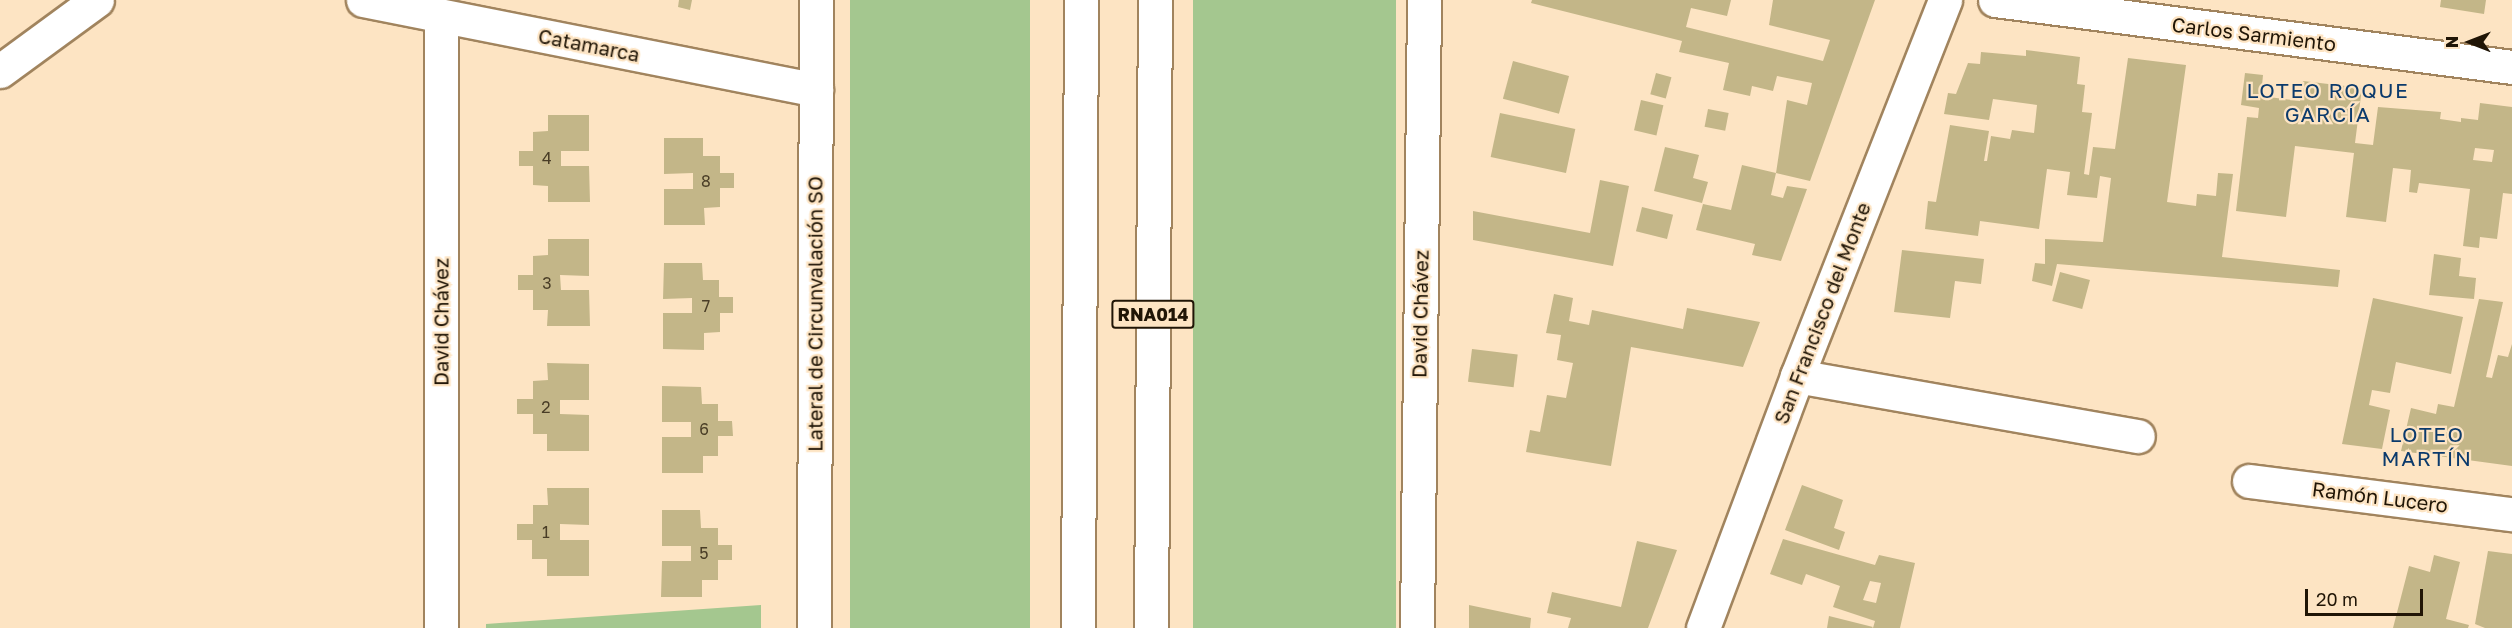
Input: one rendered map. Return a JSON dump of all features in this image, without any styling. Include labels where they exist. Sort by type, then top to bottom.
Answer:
[{"type":"main road","points":[[0,71],[97,0]]},
{"type":"main road","name":"Catamarca","points":[[363,0],[816,90]]},
{"type":"main road","name":"Lateral de Circunvalación SO","points":[[814,628],[816,0]]},
{"type":"main road","points":[[1071,0],[1080,93]]},
{"type":"main road","points":[[1078,628],[1081,0]]},
{"type":"main road","name":"RNA014","points":[[1151,628],[1157,0]]},
{"type":"main road","name":"David Chávez","points":[[1417,628],[1424,0]]},
{"type":"main road","name":"San Francisco del Monte","points":[[1703,628],[1797,376],[1945,0]]},
{"type":"main road","name":"Carlos Sarmiento","points":[[1995,0],[2512,67]]},
{"type":"main road","name":"David Chávez","points":[[441,16],[441,628]]},
{"type":"main road","points":[[1797,376],[2138,436]]},
{"type":"main road","name":"Ramón Lucero","points":[[2249,481],[2512,514]]},
{"type":"green space","points":[[850,0],[1030,0],[1030,628],[850,628]]},
{"type":"green space","points":[[1193,0],[1396,0],[1396,628],[1193,628]]},
{"type":"green space","points":[[761,605],[761,628],[486,628],[486,624]]},
{"type":"building","points":[[679,0],[692,0],[690,10],[678,7]]},
{"type":"building","points":[[1532,0],[1731,0],[1727,16],[1691,8],[1686,27],[1823,61],[1830,40],[1769,25],[1773,0],[1875,0],[1810,181],[1776,173],[1787,100],[1807,105],[1812,83],[1777,76],[1773,91],[1752,86],[1750,96],[1723,90],[1729,63],[1679,52],[1682,41],[1531,3]]},
{"type":"building","points":[[2441,0],[2486,0],[2484,14],[2440,7]]},
{"type":"building","points":[[2026,50],[2080,57],[2077,84],[2085,85],[2082,112],[2092,113],[2084,174],[2089,175],[2093,147],[2115,149],[2128,58],[2186,65],[2167,202],[2196,206],[2197,194],[2216,196],[2218,173],[2233,174],[2222,257],[2340,270],[2338,287],[2057,264],[2052,286],[2032,281],[2035,263],[2045,264],[2045,239],[2103,242],[2111,178],[2100,176],[2097,198],[2067,195],[2070,172],[2047,169],[2039,229],[1980,221],[1978,236],[1925,229],[1928,201],[1936,202],[1950,125],[1989,131],[1984,161],[1987,161],[1991,136],[2010,139],[2012,130],[2034,133],[2037,105],[1993,99],[1989,120],[1944,114],[1948,93],[1956,94],[1968,63],[1980,64],[1981,52],[2026,56]]},
{"type":"building","points":[[1513,61],[1569,76],[1559,114],[1503,99]]},
{"type":"building","points":[[1656,73],[1671,77],[1666,98],[1650,94]]},
{"type":"building","points":[[2245,73],[2263,75],[2261,96],[2300,101],[2303,81],[2362,88],[2355,143],[2373,145],[2378,107],[2441,112],[2440,119],[2461,122],[2461,118],[2478,120],[2480,103],[2512,107],[2512,194],[2503,193],[2497,239],[2480,237],[2479,248],[2463,246],[2470,189],[2419,183],[2417,193],[2409,192],[2411,170],[2393,168],[2386,222],[2346,217],[2354,153],[2295,146],[2286,217],[2236,211],[2247,117],[2258,118],[2259,108],[2241,105]],"holes":[[[2475,148],[2494,150],[2492,162],[2473,160]]]},
{"type":"building","points":[[1641,100],[1663,105],[1656,135],[1634,130]]},
{"type":"building","points":[[1708,109],[1729,113],[1725,131],[1705,127]]},
{"type":"building","points":[[1500,113],[1575,129],[1566,173],[1491,157]]},
{"type":"building","points":[[548,115],[589,115],[589,151],[561,151],[561,166],[589,166],[590,202],[548,202],[548,186],[533,185],[533,166],[519,166],[519,151],[533,151],[533,132],[548,131]]},
{"type":"building","points":[[664,138],[703,138],[703,156],[720,156],[720,173],[734,173],[734,188],[720,188],[720,207],[704,208],[705,225],[664,225],[664,189],[693,189],[693,173],[664,174]]},
{"type":"building","points":[[1665,147],[1699,155],[1693,178],[1708,182],[1702,203],[1654,191]]},
{"type":"building","points":[[1742,165],[1776,173],[1771,195],[1783,198],[1787,186],[1807,189],[1781,261],[1752,255],[1755,244],[1696,230],[1703,204],[1731,210]]},
{"type":"building","points":[[1600,180],[1629,186],[1613,266],[1473,240],[1473,211],[1590,233]]},
{"type":"building","points":[[1642,207],[1673,215],[1667,239],[1636,231]]},
{"type":"building","points":[[548,239],[589,239],[589,276],[560,275],[561,290],[589,290],[590,326],[547,326],[548,310],[533,310],[533,290],[518,290],[518,275],[533,275],[533,256],[548,255]]},
{"type":"building","points":[[1902,250],[1984,259],[1981,284],[1955,281],[1950,318],[1894,312]]},
{"type":"building","points":[[2434,254],[2461,258],[2459,276],[2476,278],[2474,299],[2429,295]]},
{"type":"building","points":[[664,263],[702,263],[703,280],[719,280],[719,297],[733,297],[733,313],[720,313],[720,332],[704,333],[704,350],[663,349],[663,313],[692,313],[692,298],[663,299]]},
{"type":"building","points":[[2060,272],[2090,280],[2082,309],[2052,301]]},
{"type":"building","points":[[1554,294],[1573,298],[1569,321],[1589,325],[1592,310],[1683,329],[1687,308],[1760,322],[1743,367],[1631,347],[1611,466],[1526,452],[1530,430],[1540,432],[1547,395],[1566,398],[1573,363],[1557,360],[1561,335],[1546,333]]},
{"type":"building","points":[[2373,298],[2463,317],[2451,374],[2396,362],[2390,393],[2372,390],[2369,405],[2390,410],[2382,449],[2342,444]]},
{"type":"building","points":[[2479,299],[2503,302],[2486,377],[2492,378],[2498,355],[2508,357],[2512,344],[2512,466],[2401,451],[2411,408],[2436,414],[2438,404],[2454,407]]},
{"type":"building","points":[[1472,349],[1518,355],[1514,387],[1468,382]]},
{"type":"building","points":[[547,363],[589,364],[589,400],[560,400],[560,414],[589,415],[589,451],[547,451],[547,434],[533,434],[533,414],[517,414],[517,399],[533,399],[533,381],[548,380]]},
{"type":"building","points":[[662,386],[701,387],[702,404],[718,404],[718,421],[732,421],[733,436],[718,436],[718,456],[703,456],[703,473],[662,473],[662,437],[691,437],[691,422],[662,422]]},
{"type":"building","points":[[1802,485],[1843,500],[1834,528],[1845,532],[1839,550],[1785,530]]},
{"type":"building","points":[[547,488],[589,488],[589,525],[560,524],[560,540],[589,540],[589,576],[547,576],[547,559],[532,559],[532,540],[517,540],[517,524],[533,524],[533,505],[548,505]]},
{"type":"building","points":[[662,510],[700,510],[701,528],[718,528],[718,545],[732,545],[732,560],[718,560],[718,580],[702,580],[702,597],[661,597],[662,561],[691,561],[691,546],[662,546]]},
{"type":"building","points":[[1783,539],[1875,565],[1879,555],[1915,563],[1900,628],[1873,628],[1875,621],[1833,607],[1840,586],[1806,574],[1802,585],[1770,574]],"holes":[[[1870,581],[1881,583],[1876,603],[1863,600]]]},
{"type":"building","points":[[1637,541],[1677,550],[1648,628],[1568,628],[1571,618],[1547,613],[1552,592],[1621,607]]},
{"type":"building","points":[[2488,551],[2512,554],[2512,628],[2485,628],[2475,624]]},
{"type":"building","points":[[2434,555],[2460,562],[2446,619],[2469,625],[2468,628],[2393,628],[2409,566],[2430,572]]},
{"type":"building","points":[[1469,605],[1531,618],[1530,628],[1469,628]]},
{"type":"building","points":[[1829,616],[1873,627],[1827,628]]},
{"type":"district","name":"LOTEO ROQUE GARCÍA","points":[[2328,102]]},
{"type":"district","name":"LOTEO MARTÍN","points":[[2427,446]]}]
